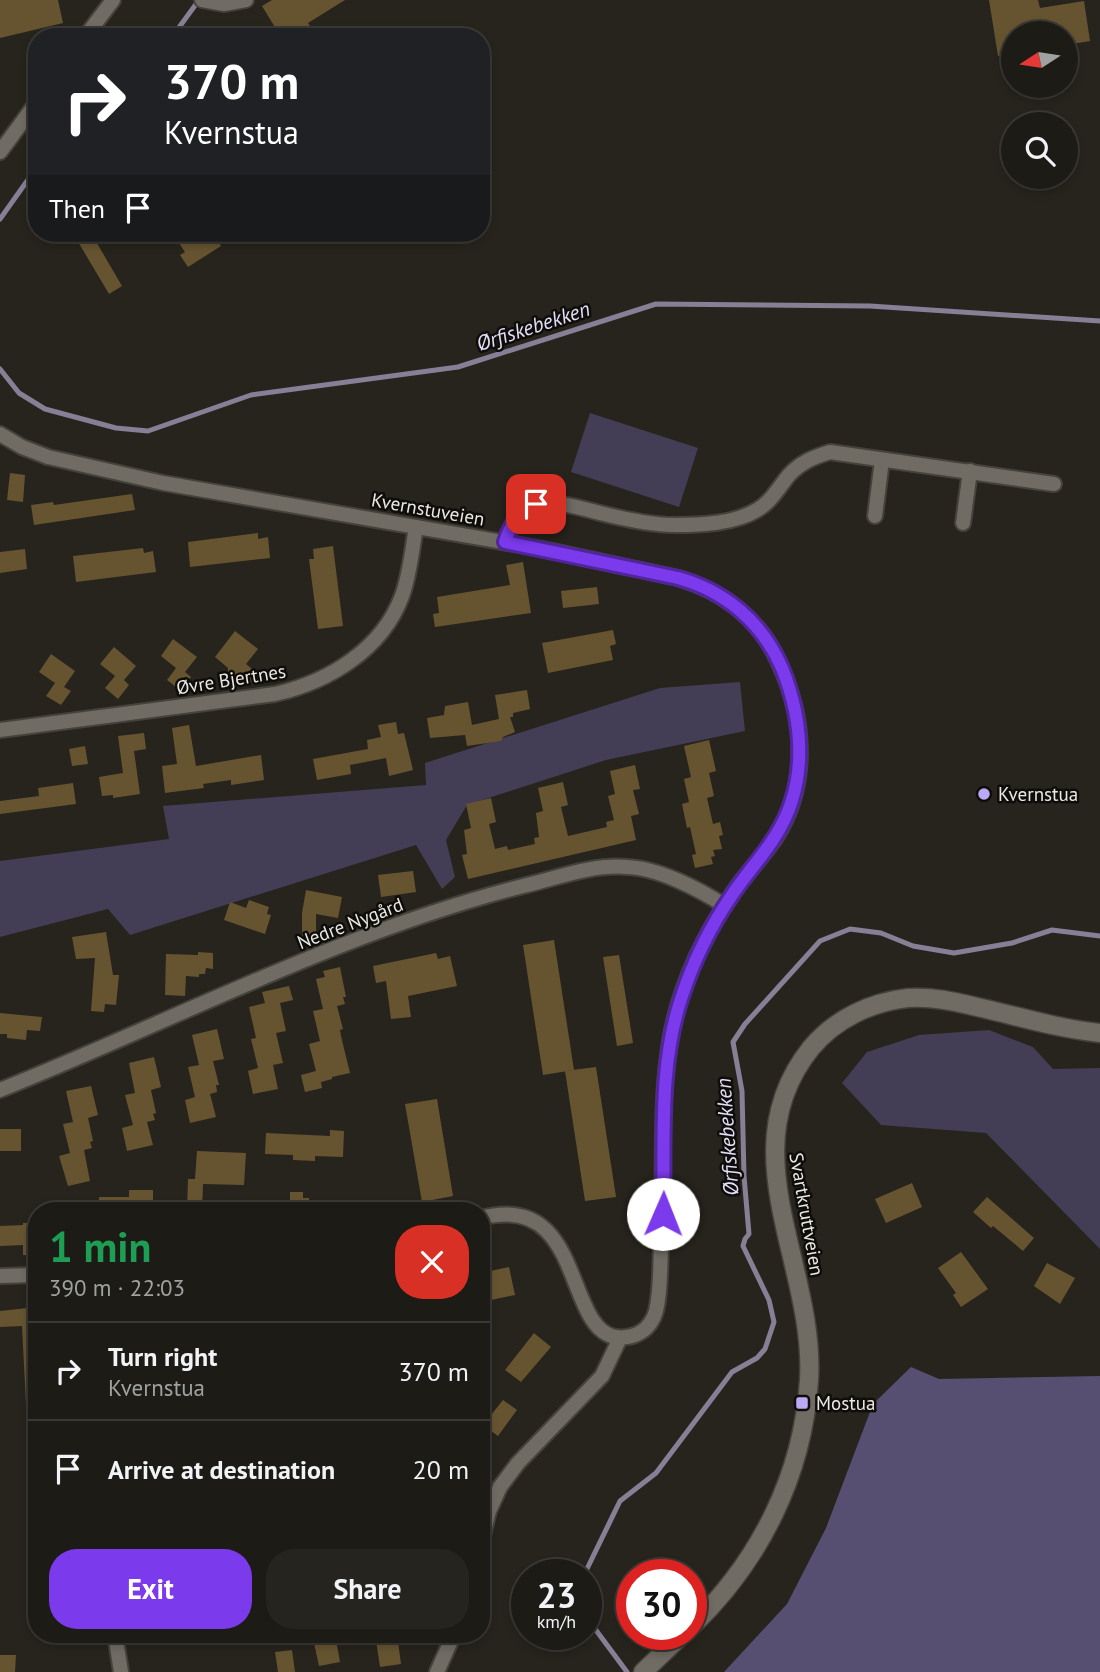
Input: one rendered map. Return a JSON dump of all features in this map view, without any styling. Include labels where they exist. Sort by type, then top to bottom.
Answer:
[{"type":"street","points":[[92,28],[113,0]]},
{"type":"street","points":[[208,2],[232,4],[246,0]]},
{"type":"street","points":[[0,152],[28,114]]},
{"type":"street","name":"Kvernstuveien","points":[[0,434],[34,452],[163,483],[505,542],[695,583],[733,604],[766,638],[787,681],[795,712],[800,743],[799,773],[792,803],[782,825],[725,906],[697,956],[681,998],[665,1081],[662,1238],[656,1311],[648,1326],[641,1332],[620,1338]]},
{"type":"street","points":[[505,542],[509,528],[518,516],[536,504],[562,503],[623,519],[671,525],[715,523],[757,510],[770,499],[791,473],[808,459],[830,452],[1054,484]]},
{"type":"street","points":[[874,516],[882,460]]},
{"type":"street","points":[[963,523],[970,471]]},
{"type":"street","name":"Øvre Bjertnes","points":[[0,730],[275,694],[328,676],[363,651],[394,613],[407,579],[416,527]]},
{"type":"street","name":"Nedre Nygård","points":[[0,1090],[298,963],[469,900],[594,869],[625,866],[636,867],[684,884],[725,906]]},
{"type":"street","name":"Svartkruttveien","points":[[707,1610],[740,1574],[771,1523],[789,1480],[804,1421],[809,1378],[808,1334],[782,1212],[774,1140],[782,1097],[794,1071],[821,1037],[839,1022],[867,1008],[904,999],[943,999],[1066,1028],[1100,1033]]},
{"type":"street","points":[[490,1217],[511,1215],[536,1223],[552,1237],[564,1254],[593,1323],[604,1333],[620,1338],[602,1376],[518,1463],[504,1481],[490,1509]]},
{"type":"street","points":[[0,1276],[28,1275]]},
{"type":"street","points":[[116,1643],[121,1672]]},
{"type":"street","points":[[437,1672],[450,1643]]},
{"type":"street","points":[[643,1672],[667,1650]]},
{"type":"shaded area","points":[[590,413],[698,448],[679,507],[571,472]]},
{"type":"shaded area","points":[[740,682],[745,731],[606,760],[467,805],[446,840],[455,877],[442,889],[416,845],[130,935],[108,909],[0,937],[0,861],[169,839],[163,806],[426,785],[425,763],[660,688]]},
{"type":"shaded area","points":[[989,1030],[1033,1047],[1053,1069],[1100,1068],[1100,1249],[986,1133],[881,1125],[842,1083],[867,1052],[919,1035]]},
{"type":"shaded area","points":[[911,1367],[939,1379],[1100,1376],[1100,1672],[724,1672],[787,1604],[826,1528],[873,1404]]},
{"type":"building","points":[[0,0],[58,0],[63,23],[28,28],[28,31],[0,38]]},
{"type":"building","points":[[272,0],[345,0],[308,23],[311,28],[275,28],[262,6]]},
{"type":"building","points":[[989,0],[1038,0],[1040,8],[1084,1],[1090,41],[1078,43],[1078,21],[1001,21],[1001,55],[998,56]]},
{"type":"building","points":[[78,242],[96,242],[122,286],[109,294]]},
{"type":"building","points":[[178,242],[219,242],[221,246],[188,267],[180,255],[185,252]]},
{"type":"building","points":[[10,473],[25,475],[23,502],[7,500]]},
{"type":"building","points":[[132,494],[135,510],[34,525],[31,505],[53,502],[54,505]]},
{"type":"building","points":[[258,533],[258,539],[268,537],[270,558],[190,567],[188,542]]},
{"type":"building","points":[[333,546],[343,626],[318,629],[309,559],[314,559],[313,549]]},
{"type":"building","points":[[143,548],[144,553],[153,551],[156,572],[76,582],[73,556]]},
{"type":"building","points":[[25,549],[27,569],[0,573],[0,552]]},
{"type":"building","points":[[523,562],[531,613],[435,627],[433,614],[439,613],[437,597],[510,585],[506,565]]},
{"type":"building","points":[[597,587],[599,604],[563,608],[561,591]]},
{"type":"building","points":[[613,630],[616,644],[610,646],[613,660],[548,673],[542,643]]},
{"type":"building","points":[[235,631],[258,649],[246,664],[258,674],[249,685],[243,680],[241,683],[215,657]]},
{"type":"building","points":[[173,639],[197,657],[185,672],[191,677],[180,690],[167,680],[176,668],[161,656]]},
{"type":"building","points":[[114,647],[136,666],[124,680],[129,685],[118,699],[105,688],[115,676],[100,664]]},
{"type":"building","points":[[51,654],[75,671],[64,687],[71,691],[61,705],[46,696],[55,683],[39,672]]},
{"type":"building","points":[[527,690],[530,709],[513,713],[513,717],[510,717],[515,732],[503,737],[501,741],[467,746],[465,735],[430,738],[427,718],[444,715],[445,706],[468,702],[472,725],[499,719],[495,695]]},
{"type":"building","points":[[396,722],[398,734],[404,733],[413,770],[389,776],[386,758],[350,765],[351,774],[317,780],[313,759],[368,749],[367,740],[381,737],[378,725]]},
{"type":"building","points":[[189,725],[196,766],[261,755],[264,780],[231,785],[231,780],[203,784],[204,788],[165,793],[162,766],[177,764],[172,728]]},
{"type":"building","points":[[144,733],[146,749],[134,751],[140,794],[113,798],[113,795],[102,796],[99,777],[123,773],[118,736]]},
{"type":"building","points":[[709,740],[716,771],[709,773],[714,796],[707,798],[713,824],[720,822],[722,849],[713,850],[713,864],[695,868],[692,855],[696,854],[682,804],[689,802],[684,779],[691,777],[684,746]]},
{"type":"building","points":[[85,746],[88,764],[72,766],[69,749]]},
{"type":"building","points":[[635,765],[640,789],[633,790],[639,814],[631,816],[636,840],[468,879],[462,855],[467,854],[464,830],[471,828],[466,804],[491,798],[496,822],[489,824],[495,849],[507,846],[508,850],[535,844],[534,838],[539,837],[536,813],[543,811],[538,788],[563,782],[568,805],[561,807],[568,836],[607,827],[606,822],[614,820],[608,796],[615,794],[610,771]]},
{"type":"building","points":[[73,783],[76,804],[0,814],[0,801],[39,796],[38,788]]},
{"type":"building","points":[[413,871],[416,892],[381,897],[378,875]]},
{"type":"building","points":[[306,890],[342,897],[338,918],[316,914],[316,938],[302,937]]},
{"type":"building","points":[[249,900],[269,907],[267,914],[271,915],[265,934],[224,920],[230,902],[246,908]]},
{"type":"building","points":[[106,932],[113,975],[119,975],[116,1005],[105,1004],[104,1012],[91,1011],[95,958],[76,959],[72,937]]},
{"type":"building","points":[[554,940],[574,1070],[543,1075],[523,945]]},
{"type":"building","points":[[198,952],[213,953],[213,969],[206,968],[205,974],[199,974],[199,977],[186,976],[185,996],[165,995],[166,954],[198,955]]},
{"type":"building","points":[[436,953],[438,959],[450,956],[457,986],[408,996],[411,1017],[391,1019],[386,981],[376,983],[373,966]]},
{"type":"building","points":[[619,955],[633,1043],[617,1046],[603,957]]},
{"type":"building","points":[[340,967],[346,997],[343,997],[345,1004],[337,1006],[350,1073],[332,1077],[321,1082],[322,1088],[305,1092],[301,1075],[316,1071],[309,1044],[320,1041],[313,1011],[323,1009],[316,979],[325,977],[323,971]]},
{"type":"building","points":[[289,986],[293,1000],[280,1003],[286,1031],[276,1033],[283,1063],[273,1065],[278,1089],[253,1094],[248,1071],[258,1068],[251,1039],[256,1038],[249,1007],[265,1003],[262,992]]},
{"type":"building","points":[[0,1013],[42,1017],[40,1031],[27,1030],[26,1040],[7,1038],[7,1034],[0,1034]]},
{"type":"building","points":[[217,1029],[224,1059],[213,1061],[219,1085],[216,1085],[217,1092],[210,1094],[216,1117],[190,1123],[185,1100],[195,1097],[188,1067],[199,1065],[192,1035]]},
{"type":"building","points":[[154,1057],[161,1087],[151,1090],[156,1113],[153,1114],[155,1120],[147,1122],[153,1145],[127,1151],[122,1128],[133,1125],[125,1095],[135,1093],[129,1063]]},
{"type":"building","points":[[596,1067],[616,1197],[585,1201],[565,1071]]},
{"type":"building","points":[[91,1086],[98,1115],[88,1118],[93,1141],[90,1142],[92,1148],[84,1150],[90,1181],[68,1186],[59,1156],[70,1153],[63,1124],[73,1122],[66,1091]]},
{"type":"building","points":[[437,1099],[453,1196],[422,1202],[405,1104]]},
{"type":"building","points":[[0,1129],[21,1129],[21,1151],[0,1151]]},
{"type":"building","points":[[330,1130],[344,1131],[343,1157],[315,1156],[315,1161],[293,1160],[293,1155],[265,1154],[266,1133],[330,1136]]},
{"type":"building","points":[[197,1151],[246,1153],[244,1185],[203,1184],[202,1202],[187,1202],[188,1179],[195,1179]]},
{"type":"building","points":[[912,1183],[922,1207],[886,1223],[875,1199]]},
{"type":"building","points":[[129,1190],[153,1190],[153,1202],[99,1202],[99,1197],[129,1197]]},
{"type":"building","points":[[290,1192],[303,1192],[303,1198],[309,1198],[309,1202],[290,1202]]},
{"type":"building","points":[[987,1197],[1034,1238],[1023,1251],[973,1212]]},
{"type":"building","points":[[28,1223],[28,1255],[23,1255],[23,1245],[0,1246],[0,1226]]},
{"type":"building","points":[[961,1252],[988,1289],[961,1307],[953,1295],[956,1293],[938,1268]]},
{"type":"building","points":[[1047,1263],[1075,1278],[1060,1304],[1034,1286]]},
{"type":"building","points":[[509,1267],[515,1295],[490,1300],[490,1271]]},
{"type":"building","points":[[28,1308],[28,1404],[22,1326],[0,1327],[0,1311]]},
{"type":"building","points":[[534,1333],[551,1347],[521,1382],[505,1370]]},
{"type":"building","points":[[503,1400],[517,1410],[498,1436],[490,1430],[490,1416]]},
{"type":"building","points":[[314,1643],[337,1643],[340,1662],[319,1666]]},
{"type":"building","points":[[376,1643],[398,1643],[401,1664],[380,1667]]},
{"type":"building","points":[[292,1650],[295,1672],[278,1672],[275,1652]]},
{"type":"building","points":[[0,1655],[16,1655],[15,1672],[0,1672]]},
{"type":"waterway","name":"Ørfiskebekken","points":[[179,28],[199,0]]},
{"type":"waterway","name":"Ørfiskebekken","points":[[0,219],[28,180]]},
{"type":"waterway","name":"Ørfiskebekken","points":[[0,369],[19,393],[45,409],[116,428],[148,431],[251,395],[458,367],[656,304],[870,306],[1100,321]]},
{"type":"waterway","name":"Ørfiskebekken","points":[[592,1559],[620,1501],[656,1473],[732,1372],[757,1358],[765,1349],[774,1322],[769,1300],[743,1246],[749,1234],[744,1176],[742,1091],[733,1042],[745,1024],[820,941],[850,929],[881,933],[913,946],[954,953],[1012,943],[1052,930],[1100,936]]},
{"type":"waterway","name":"Ørfiskebekken","points":[[602,1638],[627,1672]]},
{"type":"place","name":"Kvernstua","points":[[984,794]]},
{"type":"place","name":"Mostua","points":[[802,1403]]},
{"type":"route","points":[[536,504],[518,516],[509,528],[505,542],[678,578],[695,583],[720,596],[756,625],[766,638],[787,681],[795,712],[800,758],[797,788],[792,803],[775,837],[733,893],[709,932],[697,956],[674,1020],[665,1081],[663,1214]]}]
